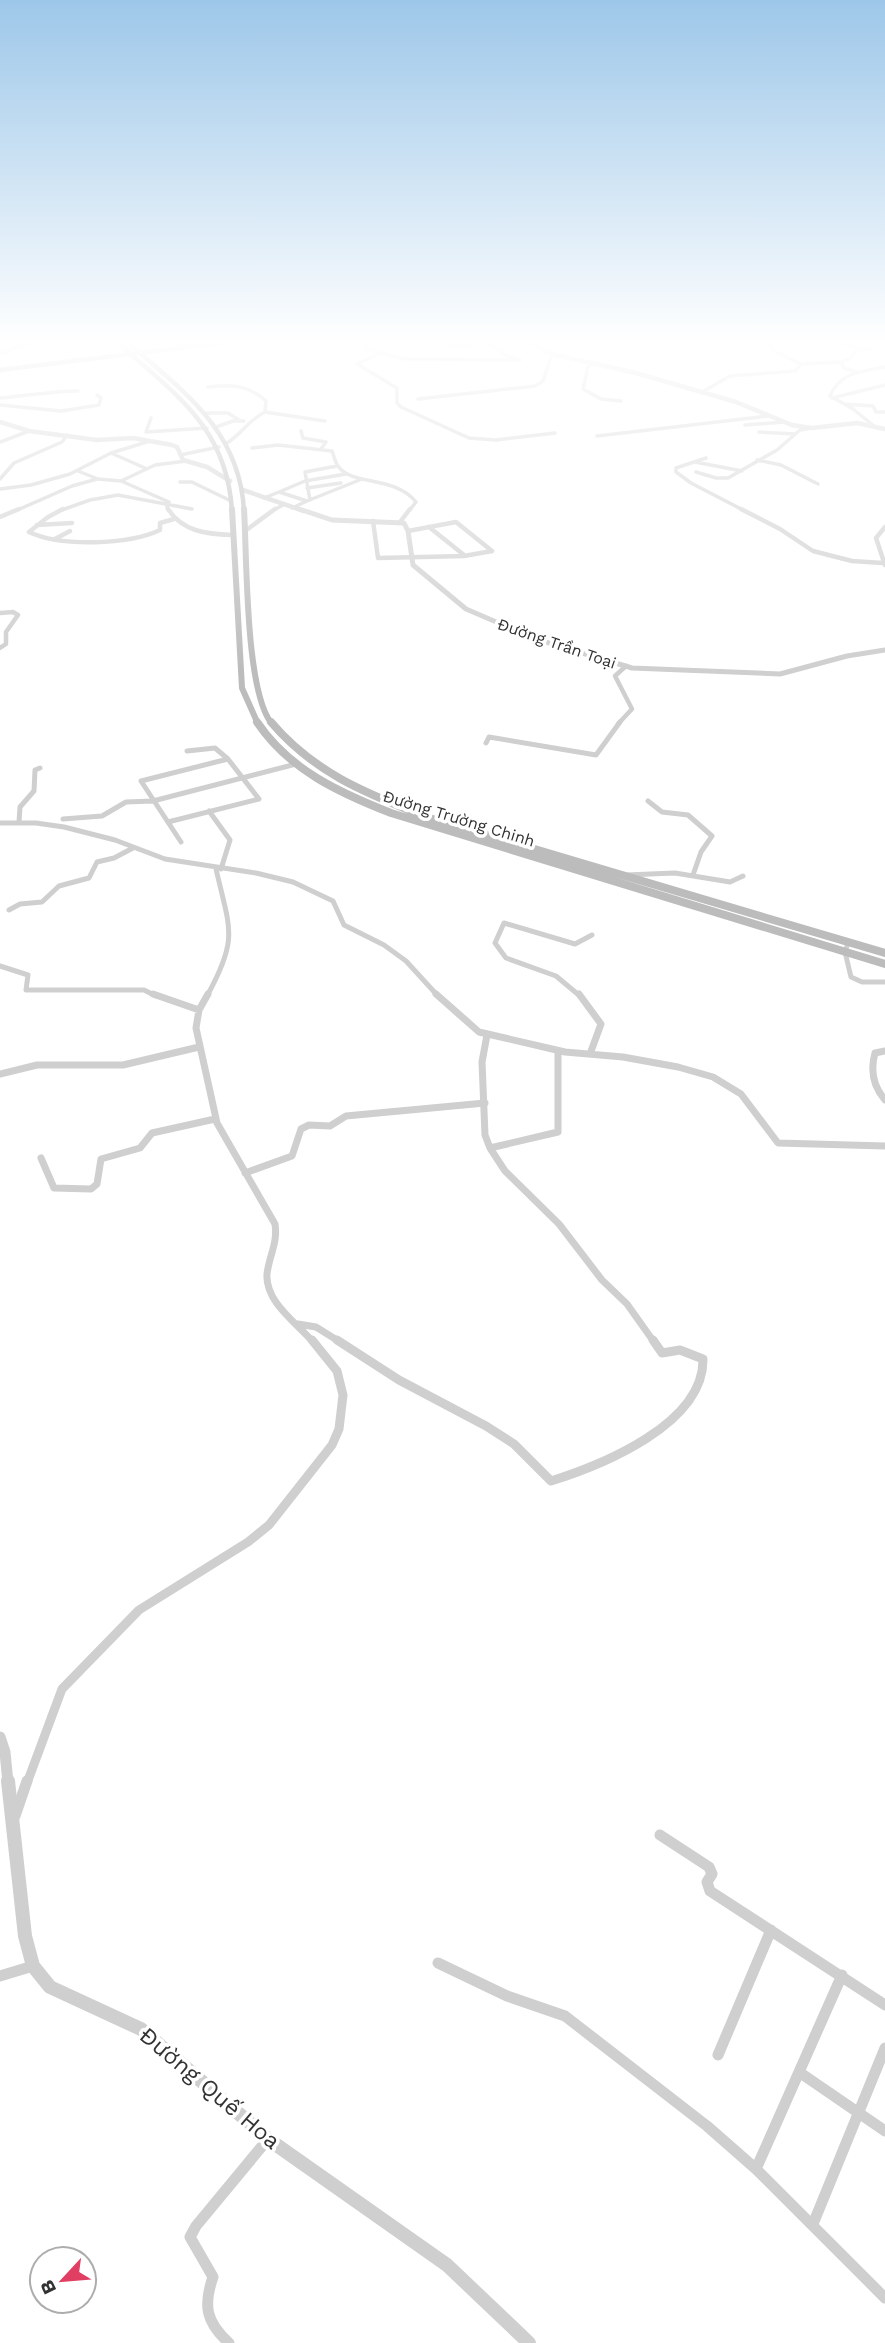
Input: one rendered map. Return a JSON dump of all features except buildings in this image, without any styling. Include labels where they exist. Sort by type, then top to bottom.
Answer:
[{"type":"main road","name":"Đường Trường Chinh","points":[[220,451],[230,481],[242,688],[259,728],[296,764],[331,786],[380,809],[417,822],[885,964]]},
{"type":"main road","name":"Đường Trường Chinh","points":[[231,451],[243,490],[255,687],[266,717],[278,733],[308,760],[342,780],[426,817],[885,953]]},
{"type":"main road","points":[[231,514],[244,514]]},
{"type":"main road","points":[[242,688],[255,687]]},
{"type":"main road","points":[[331,786],[342,780]]},
{"type":"street","points":[[0,479],[14,463],[42,451]]},
{"type":"street","points":[[0,489],[32,485],[78,471],[116,451]]},
{"type":"street","points":[[178,451],[186,461]]},
{"type":"street","points":[[180,455],[198,451]]},
{"type":"street","points":[[330,451],[333,452],[337,466],[353,481]]},
{"type":"street","points":[[696,472],[720,479],[742,471],[775,451]]},
{"type":"street","points":[[111,453],[145,468]]},
{"type":"street","points":[[706,458],[677,468],[676,472],[736,509],[780,529],[813,551],[852,561],[884,564],[876,538],[885,527]]},
{"type":"street","points":[[757,460],[781,465],[818,484]]},
{"type":"street","points":[[121,481],[158,464],[186,461],[207,467],[230,481]]},
{"type":"street","points":[[694,462],[742,471]]},
{"type":"street","points":[[308,499],[306,471],[337,466]]},
{"type":"street","points":[[78,471],[98,479],[121,481],[169,502],[167,508]]},
{"type":"street","points":[[264,498],[305,481],[345,473],[394,486],[416,500],[400,522]]},
{"type":"street","points":[[307,488],[368,478]]},
{"type":"street","points":[[0,517],[72,486],[98,479]]},
{"type":"street","points":[[292,508],[353,481]]},
{"type":"street","points":[[180,482],[192,482],[231,501]]},
{"type":"street","points":[[243,490],[332,520],[400,522],[408,531],[410,558]]},
{"type":"street","points":[[279,492],[308,499]]},
{"type":"street","points":[[174,519],[160,523],[158,532],[147,537],[54,540],[30,534],[36,525],[63,509],[91,500],[121,496],[167,508],[192,509]]},
{"type":"street","points":[[143,500],[155,496]]},
{"type":"street","points":[[245,531],[265,520],[273,508],[282,505]]},
{"type":"street","points":[[167,508],[174,519],[190,530],[232,535]]},
{"type":"street","points":[[373,521],[377,557],[464,556],[492,550],[456,522],[408,531]]},
{"type":"street","points":[[36,525],[72,523]]},
{"type":"street","points":[[429,527],[464,556]]},
{"type":"street","points":[[54,540],[69,531]]},
{"type":"street","name":"Đường Trần Toại","points":[[410,558],[419,572],[466,609],[536,639],[626,666],[648,670],[773,674],[885,650]]},
{"type":"street","points":[[0,613],[13,612],[18,615],[6,632],[6,644],[0,648]]},
{"type":"street","points":[[486,743],[489,737],[596,755],[632,709],[615,676],[626,666]]},
{"type":"street","points":[[168,822],[259,799],[220,749],[215,747],[187,751]]},
{"type":"street","points":[[181,842],[141,781],[228,759]]},
{"type":"street","points":[[63,819],[103,816],[127,802],[153,801],[296,764]]},
{"type":"street","points":[[19,822],[20,807],[34,790],[36,770],[40,768]]},
{"type":"street","points":[[648,801],[662,812],[688,815],[712,836],[701,852],[693,875]]},
{"type":"street","points":[[11,1826],[62,1689],[139,1609],[248,1542],[269,1525],[332,1445],[343,1412],[341,1382],[331,1362],[271,1295],[267,1274],[277,1231],[215,1119],[196,1028],[199,1010],[225,963],[231,933],[218,869],[230,840],[209,811]]},
{"type":"street","points":[[0,822],[64,827],[115,840],[164,859],[282,878],[328,897],[336,905],[344,925],[398,955],[472,1028],[487,1035],[558,1051],[678,1067],[716,1079],[741,1094],[778,1143],[885,1146]]},
{"type":"street","points":[[9,910],[20,904],[42,902],[59,886],[90,877],[96,862],[114,858],[133,848]]},
{"type":"street","points":[[625,875],[693,875],[727,882],[743,876]]},
{"type":"street","points":[[590,1054],[601,1024],[592,1010],[557,977],[507,961],[495,943],[504,923],[575,944],[592,935]]},
{"type":"street","points":[[848,943],[845,952],[849,974],[862,982],[885,982]]},
{"type":"street","points":[[0,966],[28,975],[26,990],[144,990],[166,1001],[199,1010]]},
{"type":"street","points":[[298,1324],[316,1327],[399,1380],[486,1426],[514,1444],[551,1481],[641,1443],[683,1406],[696,1387],[704,1367],[703,1359],[687,1351],[662,1353],[626,1304],[602,1280],[559,1224],[505,1171],[490,1148],[485,1135],[482,1062],[487,1035]]},
{"type":"street","points":[[0,1074],[37,1065],[123,1065],[199,1046]]},
{"type":"street","points":[[490,1148],[558,1132],[558,1051]]},
{"type":"street","points":[[885,1051],[875,1053],[872,1066],[877,1091],[885,1101]]},
{"type":"street","points":[[245,1173],[292,1156],[301,1129],[305,1126],[327,1127],[346,1116],[485,1103]]},
{"type":"street","points":[[41,1158],[54,1188],[91,1189],[97,1184],[101,1159],[140,1148],[152,1133],[215,1119]]},
{"type":"street","name":"Đường Quế Hoa","points":[[0,1737],[5,1752],[24,1936],[33,1966],[50,1987],[141,2029],[268,2139],[447,2265],[529,2343]]},
{"type":"street","points":[[660,1835],[709,1867],[712,1874],[707,1882],[710,1891],[885,2005]]},
{"type":"street","points":[[718,2055],[771,1930]]},
{"type":"street","points":[[438,1963],[507,1996],[565,2016],[707,2126],[756,2169],[884,2293]]},
{"type":"street","points":[[0,1976],[33,1966]]},
{"type":"street","points":[[756,2169],[842,1975]]},
{"type":"street","points":[[813,2224],[885,2048]]},
{"type":"street","points":[[799,2072],[885,2131]]},
{"type":"street","points":[[229,2343],[211,2327],[206,2311],[207,2294],[213,2277],[207,2262],[192,2246],[190,2237],[196,2226],[268,2139]]}]
